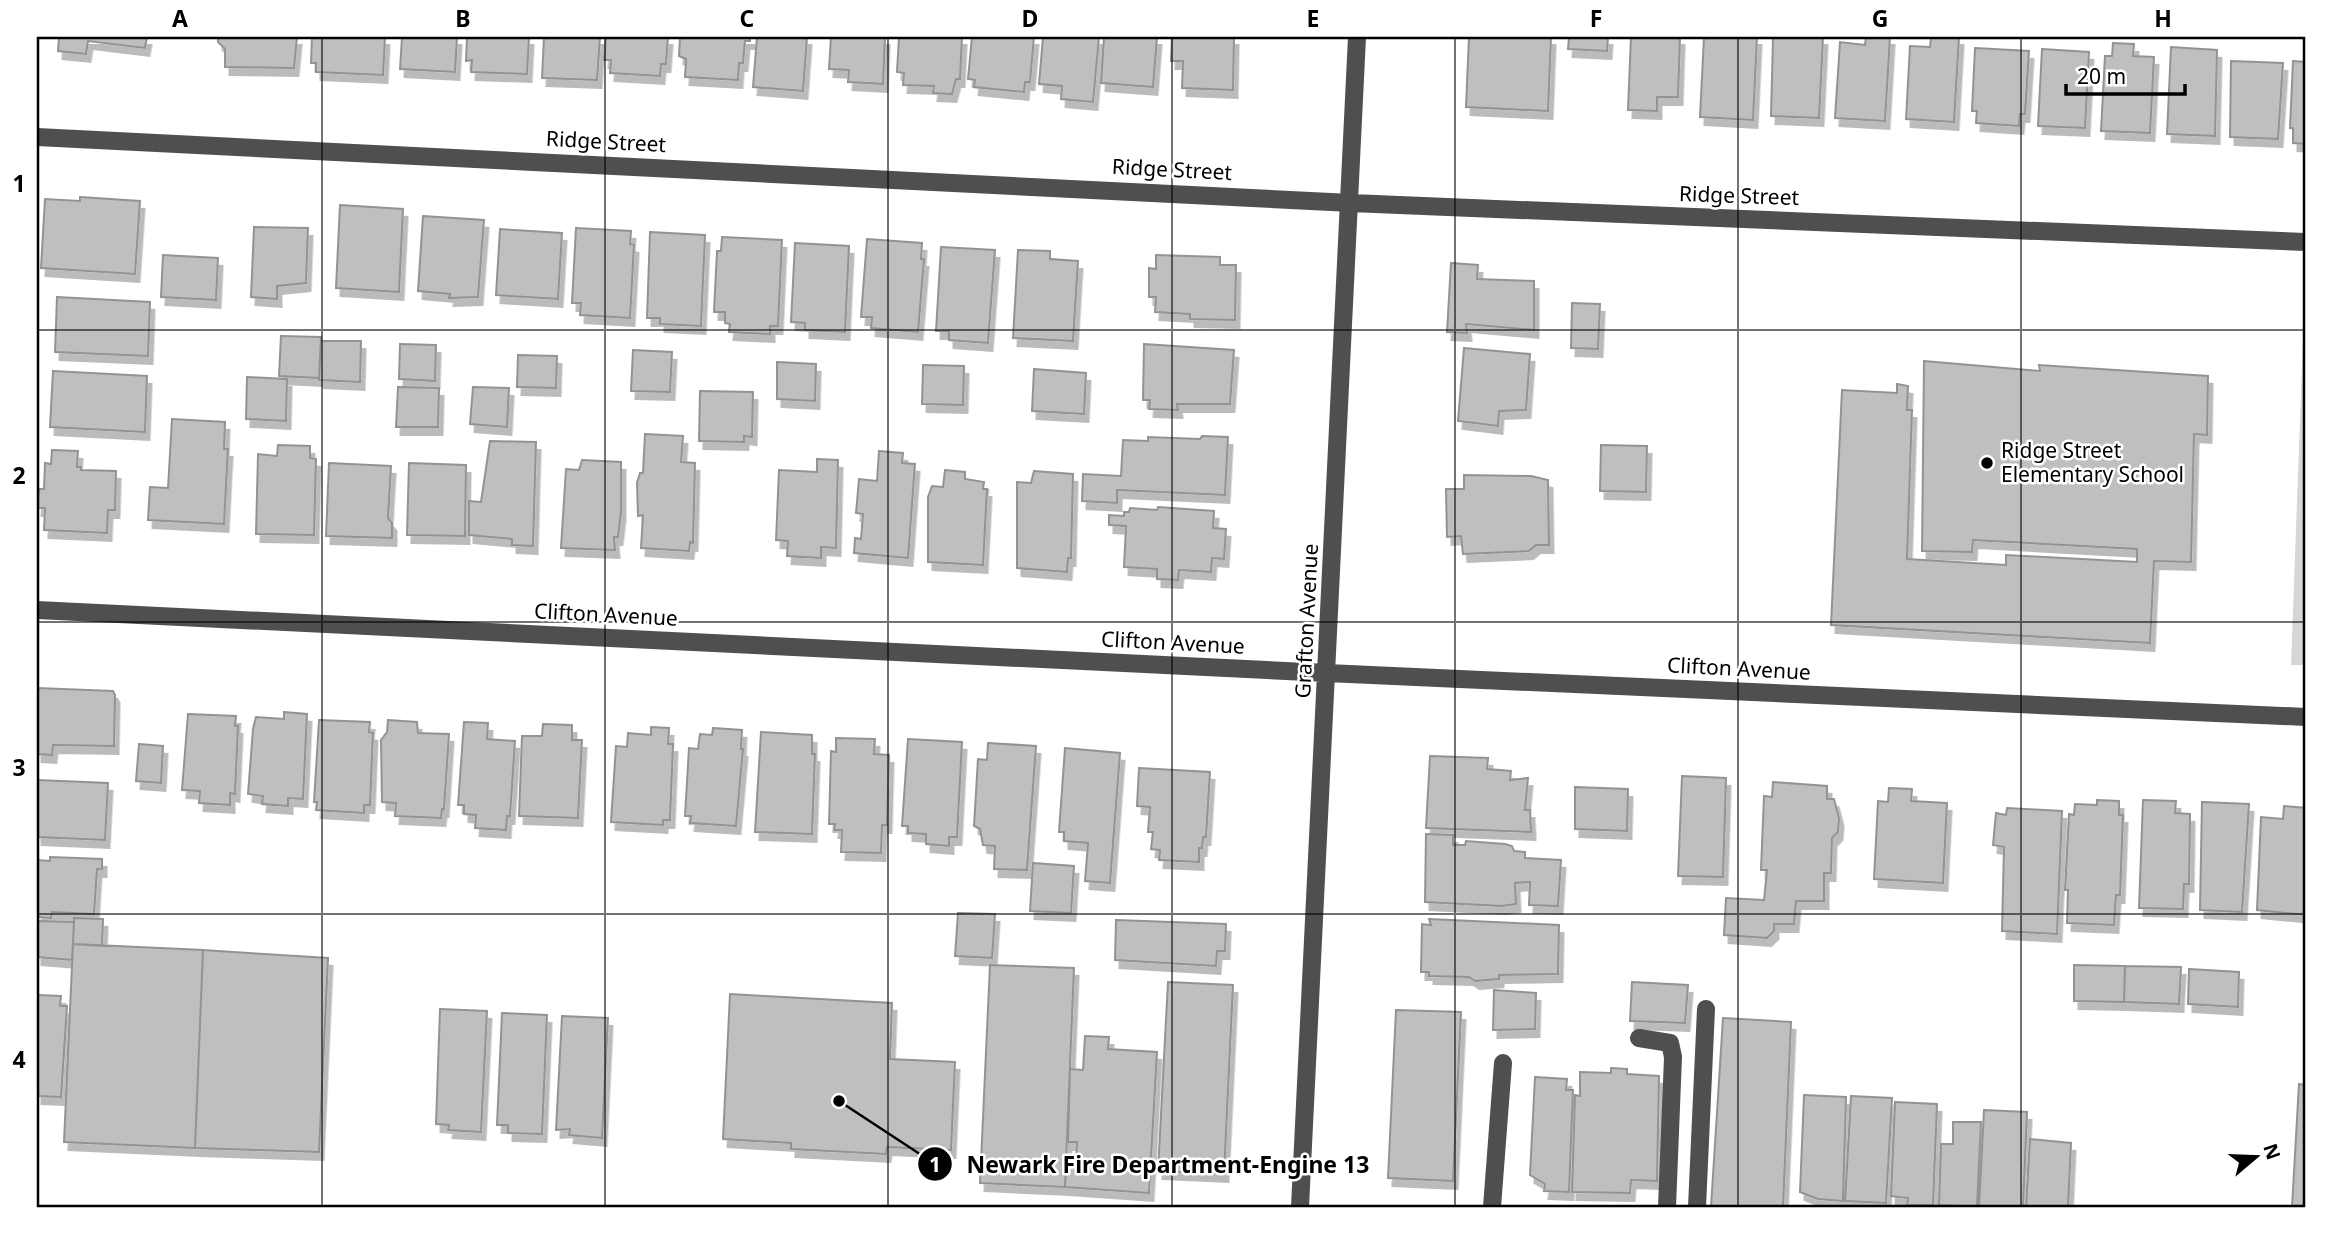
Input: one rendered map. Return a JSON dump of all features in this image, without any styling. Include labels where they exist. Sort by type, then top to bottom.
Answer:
[{"type":"street","name":"Grafton Avenue","points":[[1300,1207],[1357,37]]},
{"type":"street","name":"Ridge Street","points":[[37,137],[1351,202],[2306,242]]},
{"type":"street","name":"Clifton Avenue","points":[[37,610],[1327,673],[2306,717]]},
{"type":"street","points":[[1697,1207],[1706,1009]]},
{"type":"street","points":[[1639,1038],[1670,1043],[1673,1057],[1667,1207]]},
{"type":"street","points":[[1492,1207],[1503,1063]]},
{"type":"shaded area","points":[[2305,284],[2306,665],[2291,665]]},
{"type":"building","points":[[59,37],[147,37],[145,48],[88,41],[86,54],[58,51]]},
{"type":"building","points":[[218,37],[297,37],[294,68],[225,67],[225,49],[218,42]]},
{"type":"building","points":[[312,37],[385,37],[383,75],[316,72],[316,63],[311,63]]},
{"type":"building","points":[[402,37],[457,37],[455,72],[400,69]]},
{"type":"building","points":[[467,37],[529,37],[527,74],[471,72],[472,60],[466,61]]},
{"type":"building","points":[[544,37],[600,37],[597,80],[542,78]]},
{"type":"building","points":[[606,37],[668,37],[666,64],[661,64],[660,76],[610,73],[611,60],[604,60]]},
{"type":"building","points":[[680,37],[750,37],[750,41],[745,41],[738,80],[685,77],[686,59],[679,56]]},
{"type":"building","points":[[757,37],[807,37],[803,91],[753,87]]},
{"type":"building","points":[[831,37],[885,37],[883,84],[848,82],[849,70],[829,69]]},
{"type":"building","points":[[899,37],[962,37],[960,79],[956,79],[952,94],[933,93],[934,86],[903,85],[904,73],[897,72]]},
{"type":"building","points":[[972,37],[1034,37],[1030,82],[1025,82],[1024,92],[974,87],[975,80],[968,79]]},
{"type":"building","points":[[1043,37],[1099,37],[1093,102],[1061,99],[1062,86],[1039,84]]},
{"type":"building","points":[[1104,37],[1157,37],[1153,87],[1101,83]]},
{"type":"building","points":[[1172,37],[1234,37],[1233,90],[1182,88],[1183,61],[1171,61]]},
{"type":"building","points":[[1469,37],[1551,37],[1548,111],[1466,107]]},
{"type":"building","points":[[1569,37],[1608,37],[1607,51],[1568,49]]},
{"type":"building","points":[[1631,37],[1680,37],[1678,97],[1657,97],[1657,111],[1628,110]]},
{"type":"building","points":[[1704,37],[1757,37],[1753,120],[1700,117]]},
{"type":"building","points":[[1823,37],[1819,118],[1771,116],[1773,38]]},
{"type":"building","points":[[1866,37],[1890,37],[1885,121],[1835,118],[1840,42],[1865,45]]},
{"type":"building","points":[[1931,37],[1959,37],[1954,122],[1906,119],[1910,46],[1930,47]]},
{"type":"building","points":[[2113,43],[2134,44],[2133,56],[2154,57],[2150,133],[2101,131],[2105,56],[2112,56]]},
{"type":"building","points":[[2171,47],[2217,50],[2215,136],[2167,134]]},
{"type":"building","points":[[1975,48],[2029,51],[2025,114],[2020,114],[2019,126],[1976,123],[1977,111],[1972,111]]},
{"type":"building","points":[[2042,49],[2089,52],[2085,128],[2038,126]]},
{"type":"building","points":[[2231,61],[2283,63],[2278,139],[2230,137]]},
{"type":"building","points":[[2293,61],[2306,62],[2306,144],[2293,143],[2293,128],[2290,128]]},
{"type":"building","points":[[80,197],[140,201],[135,274],[41,268],[45,199],[80,201]]},
{"type":"building","points":[[340,205],[403,209],[399,292],[336,288]]},
{"type":"building","points":[[423,216],[484,220],[478,297],[449,298],[450,294],[418,291]]},
{"type":"building","points":[[254,227],[308,228],[306,283],[277,286],[277,299],[251,297]]},
{"type":"building","points":[[576,228],[631,231],[630,244],[634,245],[630,318],[580,315],[581,303],[572,303]]},
{"type":"building","points":[[500,229],[562,233],[558,299],[496,295]]},
{"type":"building","points":[[650,232],[705,235],[701,326],[660,324],[660,318],[647,318]]},
{"type":"building","points":[[722,237],[782,240],[778,326],[770,326],[770,334],[729,332],[730,324],[725,323],[725,312],[714,312],[717,251],[721,251]]},
{"type":"building","points":[[867,239],[922,243],[921,259],[924,259],[918,332],[871,328],[872,317],[861,317]]},
{"type":"building","points":[[795,243],[849,246],[845,332],[805,330],[805,323],[791,322]]},
{"type":"building","points":[[941,247],[995,250],[988,343],[949,340],[949,331],[936,331]]},
{"type":"building","points":[[1018,250],[1050,251],[1050,259],[1078,261],[1073,341],[1013,338]]},
{"type":"building","points":[[163,255],[218,258],[216,300],[161,297]]},
{"type":"building","points":[[1156,255],[1220,257],[1220,265],[1236,265],[1235,320],[1190,319],[1190,314],[1155,312],[1156,297],[1149,297],[1149,268],[1156,269]]},
{"type":"building","points":[[1451,263],[1478,265],[1477,279],[1534,281],[1534,330],[1466,324],[1467,333],[1447,332]]},
{"type":"building","points":[[57,297],[150,302],[148,356],[55,352]]},
{"type":"building","points":[[1572,303],[1600,304],[1598,349],[1571,348]]},
{"type":"building","points":[[281,336],[321,337],[319,378],[279,376]]},
{"type":"building","points":[[321,341],[361,341],[360,382],[319,380]]},
{"type":"building","points":[[400,344],[436,345],[435,381],[399,379]]},
{"type":"building","points":[[1144,344],[1234,350],[1230,404],[1177,404],[1178,410],[1149,409],[1150,400],[1143,400]]},
{"type":"building","points":[[1464,348],[1530,354],[1526,410],[1499,411],[1498,426],[1458,421]]},
{"type":"building","points":[[633,350],[672,352],[670,392],[631,391]]},
{"type":"building","points":[[518,355],[557,356],[556,388],[517,387]]},
{"type":"building","points":[[1924,361],[2040,371],[2039,365],[2208,376],[2207,435],[2194,434],[2191,562],[2154,561],[2150,643],[1831,625],[1842,390],[1897,393],[1897,384],[1908,386],[1907,410],[1912,410],[1907,559],[2006,565],[2006,555],[2137,562],[2137,549],[1973,540],[1972,552],[1922,551]]},
{"type":"building","points":[[777,362],[816,364],[815,401],[777,399]]},
{"type":"building","points":[[923,365],[964,366],[963,405],[922,404]]},
{"type":"building","points":[[1034,369],[1086,373],[1084,414],[1032,411]]},
{"type":"building","points":[[53,371],[147,376],[145,432],[50,427]]},
{"type":"building","points":[[247,377],[287,379],[286,421],[246,419]]},
{"type":"building","points":[[398,387],[439,388],[438,427],[396,427]]},
{"type":"building","points":[[473,387],[509,388],[507,427],[470,424]]},
{"type":"building","points":[[700,391],[753,392],[752,437],[744,436],[744,442],[699,441]]},
{"type":"building","points":[[172,419],[225,422],[224,449],[228,449],[224,524],[148,520],[150,487],[168,488]]},
{"type":"building","points":[[645,434],[683,436],[681,462],[695,463],[693,543],[690,542],[689,551],[641,548],[643,515],[638,516],[637,483],[640,473],[643,473]]},
{"type":"building","points":[[1202,436],[1228,437],[1225,495],[1117,490],[1117,503],[1082,501],[1083,474],[1121,476],[1123,440],[1148,441],[1148,437],[1200,439]]},
{"type":"building","points":[[490,441],[536,442],[533,546],[512,545],[512,539],[469,535],[469,501],[481,502]]},
{"type":"building","points":[[278,445],[310,446],[310,458],[316,459],[314,535],[256,534],[258,454],[277,456]]},
{"type":"building","points":[[1601,445],[1647,446],[1646,492],[1600,491]]},
{"type":"building","points":[[52,450],[78,451],[77,467],[81,467],[81,470],[116,471],[115,510],[108,510],[107,533],[44,530],[45,508],[37,508],[39,489],[44,489],[45,463],[51,464]]},
{"type":"building","points":[[879,451],[903,453],[902,463],[915,464],[908,558],[854,553],[855,538],[861,539],[863,514],[856,513],[859,479],[877,481]]},
{"type":"building","points":[[817,459],[838,460],[836,548],[821,547],[821,558],[787,556],[788,541],[776,540],[779,470],[817,472]]},
{"type":"building","points":[[582,460],[621,462],[621,512],[618,537],[614,537],[615,550],[561,548],[566,469],[579,470]]},
{"type":"building","points":[[329,463],[391,466],[388,518],[392,523],[392,538],[326,536]]},
{"type":"building","points":[[409,463],[466,465],[465,536],[407,535]]},
{"type":"building","points":[[945,470],[965,472],[965,479],[984,482],[983,489],[987,489],[983,565],[928,562],[928,497],[932,486],[943,487]]},
{"type":"building","points":[[1034,471],[1073,474],[1071,558],[1068,558],[1067,572],[1017,568],[1017,482],[1031,483]]},
{"type":"building","points":[[1464,475],[1531,476],[1548,480],[1549,545],[1536,545],[1529,551],[1463,554],[1461,536],[1447,537],[1446,489],[1464,489]]},
{"type":"building","points":[[1158,507],[1214,511],[1213,528],[1226,529],[1224,559],[1212,558],[1211,572],[1179,570],[1178,580],[1157,579],[1157,569],[1124,567],[1126,526],[1109,525],[1109,515],[1124,516],[1124,512],[1129,512],[1130,508],[1157,510]]},
{"type":"building","points":[[37,688],[113,691],[114,746],[53,745],[52,755],[37,754]]},
{"type":"building","points":[[284,712],[307,714],[303,799],[288,798],[288,806],[262,804],[263,796],[248,794],[253,729],[256,717],[284,719]]},
{"type":"building","points":[[188,714],[236,716],[235,726],[238,726],[235,794],[230,793],[230,805],[199,803],[200,791],[182,790]]},
{"type":"building","points":[[319,720],[370,722],[369,732],[373,733],[370,805],[364,805],[364,813],[316,810],[317,802],[314,802]]},
{"type":"building","points":[[388,720],[417,722],[418,733],[449,734],[444,809],[441,818],[395,816],[396,803],[382,802],[381,740],[387,732]]},
{"type":"building","points":[[464,722],[488,723],[487,739],[515,741],[510,816],[507,816],[506,830],[475,828],[476,815],[464,814],[464,805],[458,805]]},
{"type":"building","points":[[543,724],[572,725],[572,740],[582,740],[578,818],[519,816],[522,736],[542,736]]},
{"type":"building","points":[[651,727],[669,728],[668,744],[673,744],[670,820],[663,820],[663,825],[611,822],[616,746],[627,747],[628,733],[651,735]]},
{"type":"building","points":[[713,728],[742,730],[743,749],[736,826],[690,823],[691,816],[685,816],[689,748],[698,749],[700,734],[712,735]]},
{"type":"building","points":[[761,732],[812,735],[812,754],[815,754],[812,834],[755,832]]},
{"type":"building","points":[[836,738],[875,739],[874,754],[889,755],[887,825],[882,825],[881,853],[841,852],[842,830],[834,830],[835,824],[829,824],[831,751],[836,752]]},
{"type":"building","points":[[908,739],[962,742],[957,837],[949,837],[949,846],[926,844],[926,834],[908,833],[908,826],[902,826]]},
{"type":"building","points":[[988,743],[1036,746],[1027,870],[994,869],[995,846],[983,845],[980,829],[974,826],[978,759],[987,760]]},
{"type":"building","points":[[139,744],[163,746],[161,783],[136,781]]},
{"type":"building","points":[[1065,748],[1120,753],[1110,883],[1085,881],[1088,843],[1064,841],[1064,832],[1059,832]]},
{"type":"building","points":[[1430,756],[1488,758],[1487,769],[1511,771],[1510,780],[1528,778],[1525,810],[1530,810],[1531,832],[1426,828]]},
{"type":"building","points":[[1139,768],[1210,772],[1206,837],[1203,837],[1202,848],[1199,848],[1199,862],[1159,860],[1160,850],[1151,849],[1153,832],[1148,832],[1150,807],[1137,806]]},
{"type":"building","points":[[1682,776],[1726,778],[1723,877],[1678,876]]},
{"type":"building","points":[[37,780],[108,783],[105,840],[37,837]]},
{"type":"building","points":[[1773,782],[1827,786],[1827,799],[1834,799],[1839,818],[1838,832],[1832,838],[1831,873],[1824,873],[1824,901],[1796,901],[1794,924],[1774,924],[1774,931],[1767,938],[1724,935],[1726,898],[1764,900],[1767,870],[1761,870],[1764,796],[1772,797]]},
{"type":"building","points":[[1575,787],[1628,789],[1627,831],[1575,829]]},
{"type":"building","points":[[1889,788],[1912,789],[1911,801],[1947,803],[1943,883],[1874,879],[1878,801],[1888,802]]},
{"type":"building","points":[[2097,800],[2119,801],[2119,815],[2123,815],[2120,895],[2116,895],[2114,925],[2067,923],[2068,890],[2065,890],[2069,814],[2074,815],[2075,804],[2097,805]]},
{"type":"building","points":[[2143,800],[2176,801],[2175,813],[2190,814],[2189,884],[2184,884],[2183,909],[2139,908]]},
{"type":"building","points":[[2202,802],[2249,804],[2242,912],[2200,910]]},
{"type":"building","points":[[2284,806],[2306,808],[2306,915],[2257,910],[2261,817],[2283,819]]},
{"type":"building","points":[[2007,808],[2062,811],[2057,934],[2002,931],[2004,847],[1993,845],[1996,813],[2006,815]]},
{"type":"building","points":[[1426,834],[1453,835],[1453,845],[1465,845],[1466,841],[1505,844],[1512,846],[1514,851],[1525,852],[1525,858],[1561,860],[1558,906],[1529,905],[1530,882],[1515,883],[1516,904],[1502,906],[1425,902]]},
{"type":"building","points":[[50,857],[102,859],[102,869],[97,869],[94,914],[52,912],[51,918],[37,917],[37,860],[50,861]]},
{"type":"building","points":[[1033,863],[1074,866],[1071,913],[1030,911]]},
{"type":"building","points":[[958,913],[995,914],[992,958],[955,956]]},
{"type":"building","points":[[74,918],[103,919],[102,946],[73,944]]},
{"type":"building","points":[[1429,919],[1559,925],[1558,974],[1499,975],[1499,979],[1475,981],[1469,977],[1429,976],[1429,972],[1421,972],[1422,924],[1431,925]]},
{"type":"building","points":[[1116,920],[1226,924],[1225,951],[1217,951],[1216,966],[1115,960]]},
{"type":"building","points":[[37,921],[74,922],[72,960],[37,957]]},
{"type":"building","points":[[73,944],[203,950],[195,1148],[64,1142]]},
{"type":"building","points":[[203,950],[328,958],[319,1152],[195,1148]]},
{"type":"building","points":[[990,965],[1074,968],[1065,1187],[980,1183]]},
{"type":"building","points":[[2074,965],[2125,966],[2124,1002],[2074,1001]]},
{"type":"building","points":[[2125,966],[2181,967],[2179,1004],[2124,1002]]},
{"type":"building","points":[[2189,969],[2239,972],[2238,1007],[2188,1004]]},
{"type":"building","points":[[1168,982],[1233,985],[1224,1174],[1158,1171]]},
{"type":"building","points":[[1632,982],[1688,985],[1685,1023],[1630,1021]]},
{"type":"building","points":[[1494,990],[1536,993],[1535,1029],[1493,1030]]},
{"type":"building","points":[[730,994],[892,1003],[890,1059],[955,1062],[951,1150],[887,1147],[886,1154],[791,1149],[791,1143],[723,1139]]},
{"type":"building","points":[[37,995],[61,996],[60,1006],[67,1006],[61,1097],[37,1096]]},
{"type":"building","points":[[440,1009],[487,1011],[481,1132],[448,1130],[449,1125],[436,1124]]},
{"type":"building","points":[[1396,1010],[1461,1012],[1453,1181],[1388,1178]]},
{"type":"building","points":[[502,1013],[547,1015],[542,1134],[508,1133],[508,1125],[497,1125]]},
{"type":"building","points":[[562,1016],[608,1018],[602,1138],[569,1135],[570,1129],[556,1130]]},
{"type":"building","points":[[1723,1018],[1791,1022],[1783,1207],[1711,1207]]},
{"type":"building","points":[[1085,1036],[1109,1037],[1108,1049],[1157,1052],[1149,1193],[1065,1187],[1066,1162],[1076,1163],[1077,1142],[1068,1142],[1070,1069],[1083,1070]]},
{"type":"building","points":[[1611,1068],[1627,1069],[1627,1074],[1659,1076],[1657,1181],[1631,1180],[1630,1193],[1572,1192],[1575,1095],[1580,1096],[1580,1072],[1611,1073]]},
{"type":"building","points":[[1535,1077],[1567,1079],[1566,1090],[1573,1090],[1569,1192],[1544,1191],[1545,1184],[1530,1175]]},
{"type":"building","points":[[2299,1084],[2306,1085],[2306,1207],[2292,1207]]},
{"type":"building","points":[[1804,1095],[1846,1097],[1843,1201],[1818,1199],[1800,1192]]},
{"type":"building","points":[[1851,1096],[1892,1098],[1886,1203],[1845,1201]]},
{"type":"building","points":[[1895,1102],[1937,1104],[1933,1205],[1907,1205],[1908,1198],[1891,1196]]},
{"type":"building","points":[[1984,1110],[2027,1112],[2023,1207],[1979,1206]]},
{"type":"building","points":[[1953,1122],[1981,1122],[1977,1207],[1939,1205],[1941,1144],[1953,1144]]},
{"type":"building","points":[[2030,1139],[2071,1143],[2068,1207],[2026,1207]]},
{"type":"place","name":"Ridge Street Elementary School","points":[[1987,463]]},
{"type":"place","name":"Newark Fire Department-Engine 13","points":[[839,1101]]}]
